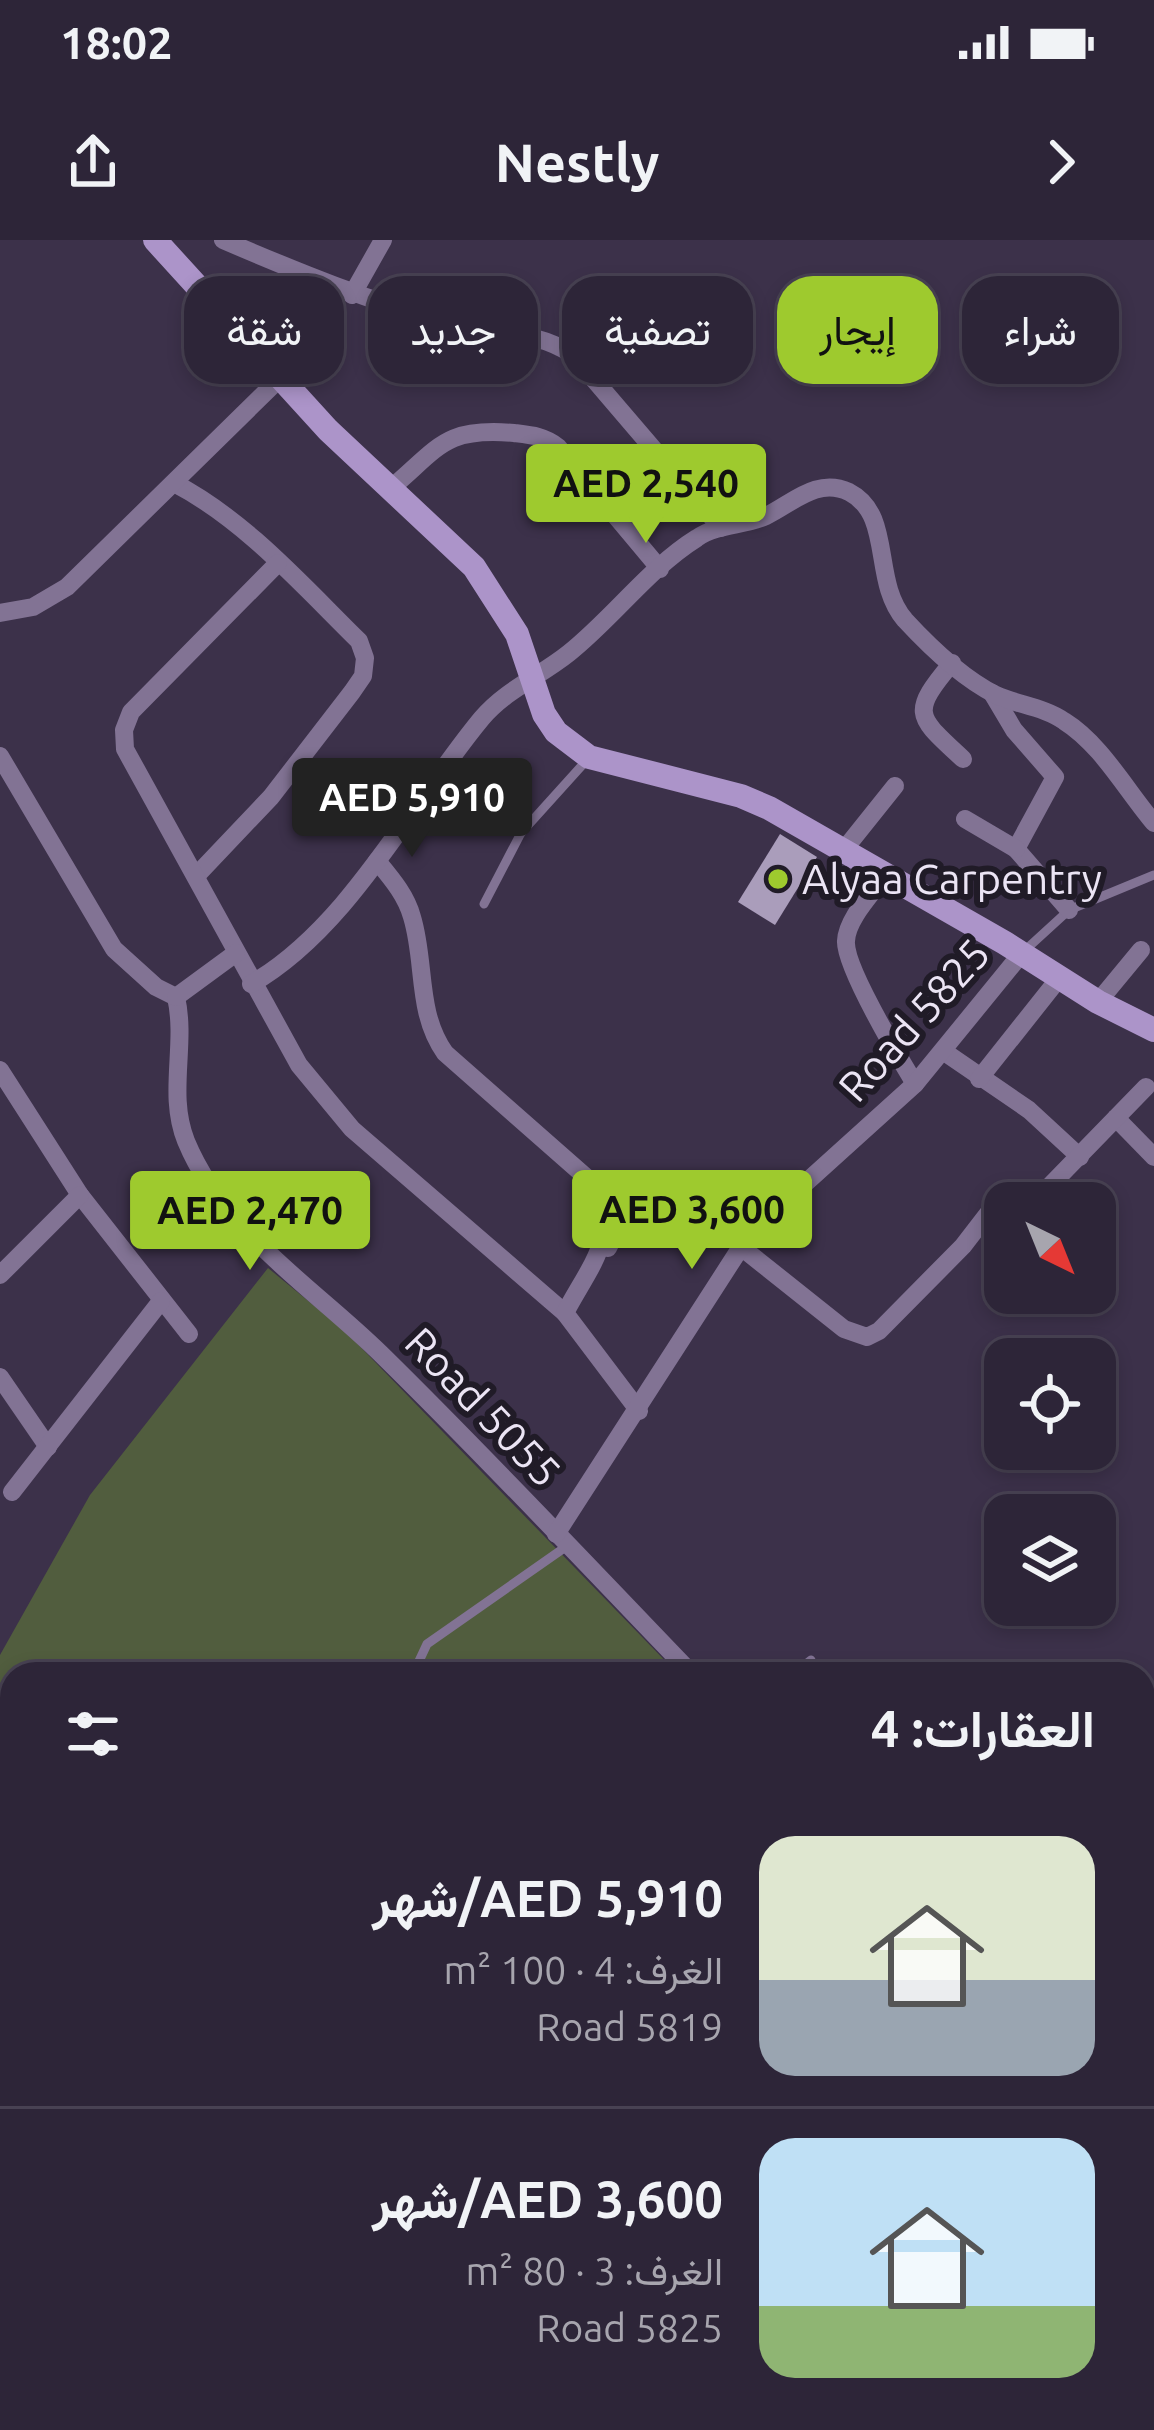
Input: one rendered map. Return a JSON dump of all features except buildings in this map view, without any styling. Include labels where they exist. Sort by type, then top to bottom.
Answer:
[{"type":"street","points":[[155,240],[188,276]]},
{"type":"street","points":[[224,240],[352,295],[457,326],[514,332],[557,344],[573,356],[722,528]]},
{"type":"street","points":[[352,295],[383,240]]},
{"type":"street","points":[[0,613],[33,607],[67,587],[274,384]]},
{"type":"street","points":[[286,384],[474,568],[517,634],[544,715],[556,732],[589,757],[740,796],[769,808],[1022,953],[1098,1002],[1154,1030]]},
{"type":"street","points":[[390,489],[459,433],[482,430],[540,436],[558,447],[660,569]]},
{"type":"street","points":[[174,483],[219,510],[278,562],[359,641],[365,658],[363,676],[272,797],[196,876]]},
{"type":"street","points":[[251,984],[290,961],[377,861],[479,721],[513,687],[572,651],[696,538],[769,514],[821,487],[855,495],[876,523],[884,582],[902,616],[992,693],[1061,718],[1078,731],[1154,823]]},
{"type":"street","points":[[278,562],[130,712],[125,749],[299,1065],[352,1129],[568,1317],[639,1412]]},
{"type":"street","points":[[952,663],[925,697],[922,711],[927,724],[963,759]]},
{"type":"street","points":[[992,693],[1014,730],[1055,777],[1016,849]]},
{"type":"street","points":[[2,762],[114,949],[156,987],[176,997],[236,952]]},
{"type":"street","points":[[843,851],[896,787]]},
{"type":"street","points":[[965,819],[1016,849],[1069,910]]},
{"type":"street","points":[[377,861],[406,900],[413,920],[428,1022],[435,1038],[445,1053],[595,1185],[605,1207],[607,1232],[568,1317]]},
{"type":"street","points":[[884,877],[850,926],[847,953],[915,1084]]},
{"type":"street","points":[[1098,1002],[1142,950]]},
{"type":"street","name":"Road 5825","points":[[562,1539],[741,1247],[915,1084],[1022,953]]},
{"type":"street","points":[[980,1079],[1060,977]]},
{"type":"street","name":"Road 5055","points":[[176,997],[180,1122],[188,1145],[228,1208],[248,1234],[379,1351],[680,1662]]},
{"type":"street","points":[[943,1051],[1029,1110],[1079,1156]]},
{"type":"street","points":[[1,1074],[80,1195],[189,1334]]},
{"type":"street","points":[[741,1247],[844,1329],[867,1337],[879,1331],[963,1246],[1000,1198],[1008,1193],[1034,1199],[1146,1087]]},
{"type":"street","points":[[1117,1118],[1154,1157]]},
{"type":"street","points":[[568,1317],[638,1189]]},
{"type":"street","points":[[0,1275],[80,1195]]},
{"type":"street","points":[[12,1492],[161,1301]]},
{"type":"street","points":[[0,1377],[48,1447]]},
{"type":"lane","points":[[484,904],[521,833],[589,757]]},
{"type":"lane","points":[[439,780],[521,833]]},
{"type":"lane","points":[[1022,953],[1069,910],[1154,874]]},
{"type":"lane","points":[[419,1662],[427,1644],[562,1539]]},
{"type":"green space","points":[[268,1268],[345,1331],[666,1662],[0,1662],[90,1495]]},
{"type":"place","name":"Alyaa Carpentry","points":[[778,879]]}]
